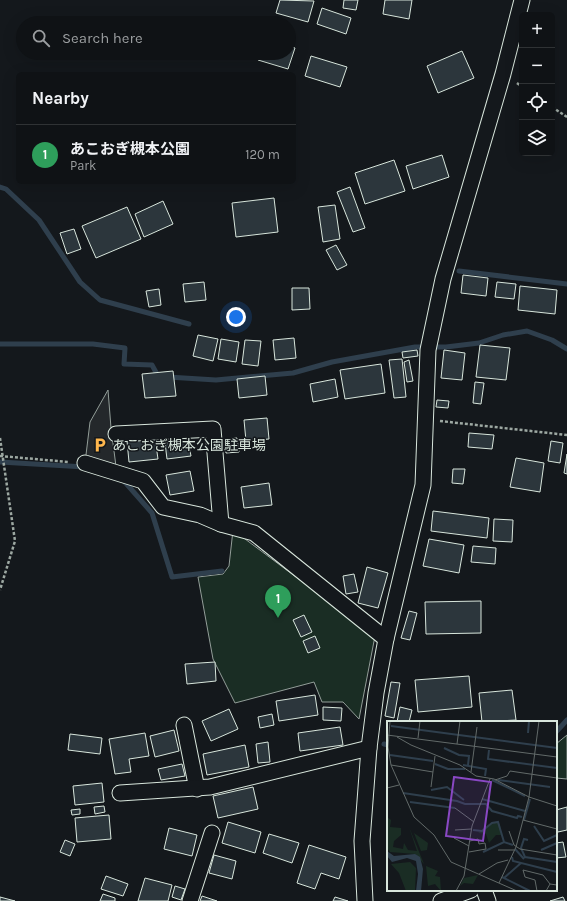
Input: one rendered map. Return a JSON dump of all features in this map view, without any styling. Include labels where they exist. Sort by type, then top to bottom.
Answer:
[{"type":"street","points":[[365,901],[362,841],[369,748],[376,693],[386,638],[423,485],[424,419],[428,350],[443,279],[503,74],[522,0]]},
{"type":"street","points":[[116,434],[213,429],[221,524]]},
{"type":"street","points":[[84,463],[143,481],[163,507],[200,515],[221,524],[254,533],[386,638]]},
{"type":"street","points":[[184,725],[197,789]]},
{"type":"street","points":[[120,793],[197,789],[369,748]]},
{"type":"street","points":[[190,901],[212,833]]},
{"type":"street","points":[[441,901],[468,891]]},
{"type":"street","points":[[484,891],[488,901]]},
{"type":"path","points":[[555,109],[567,116]]},
{"type":"path","points":[[424,419],[567,436]]},
{"type":"path","points":[[0,438],[1,456],[15,540],[0,590]]},
{"type":"path","points":[[1,456],[84,463]]},
{"type":"green space","points":[[233,530],[375,636],[359,719],[343,702],[322,702],[314,682],[235,703],[213,659],[198,577],[223,574],[229,566]]},
{"type":"green space","points":[[567,735],[567,779],[557,778],[557,743]]},
{"type":"shaded area","name":"あこおぎ槻本公園駐車場","points":[[108,390],[117,474],[85,463],[90,422]]},
{"type":"building","points":[[280,0],[314,1],[308,22],[296,19],[296,16],[287,16],[276,13]]},
{"type":"building","points":[[344,0],[358,0],[356,10],[343,8]]},
{"type":"building","points":[[385,0],[412,0],[409,19],[383,14]]},
{"type":"building","points":[[322,8],[351,18],[346,34],[317,24]]},
{"type":"building","points":[[462,51],[474,78],[438,93],[427,66]]},
{"type":"building","points":[[311,56],[347,67],[340,87],[305,76]]},
{"type":"building","points":[[258,60],[291,60],[288,69]]},
{"type":"building","points":[[442,155],[449,177],[413,189],[406,166]]},
{"type":"building","points":[[394,160],[405,191],[365,204],[355,173]]},
{"type":"building","points":[[350,187],[365,228],[353,232],[337,192]]},
{"type":"building","points":[[274,198],[278,232],[236,237],[232,203]]},
{"type":"building","points":[[163,201],[173,224],[144,237],[135,214]]},
{"type":"building","points":[[335,205],[340,239],[323,242],[318,207]]},
{"type":"building","points":[[127,207],[141,239],[96,258],[82,226]]},
{"type":"building","points":[[74,229],[81,249],[67,254],[60,233]]},
{"type":"building","points":[[336,245],[347,265],[337,270],[326,250]]},
{"type":"building","points":[[463,275],[488,278],[486,296],[461,293]]},
{"type":"building","points":[[204,282],[206,300],[185,302],[183,284]]},
{"type":"building","points":[[497,282],[516,284],[514,299],[495,297]]},
{"type":"building","points":[[520,286],[557,290],[555,314],[518,310]]},
{"type":"building","points":[[292,288],[309,288],[310,309],[292,310]]},
{"type":"building","points":[[159,289],[161,305],[149,307],[146,291]]},
{"type":"building","points":[[198,335],[218,339],[213,361],[193,356]]},
{"type":"building","points":[[294,338],[296,358],[275,360],[273,340]]},
{"type":"building","points":[[221,339],[239,342],[236,362],[218,359]]},
{"type":"building","points":[[245,340],[261,341],[258,366],[242,364]]},
{"type":"building","points":[[480,345],[510,348],[506,380],[476,377]]},
{"type":"building","points":[[417,350],[418,356],[403,358],[402,352]]},
{"type":"building","points":[[444,350],[465,353],[462,380],[441,378]]},
{"type":"building","points":[[402,359],[406,397],[394,398],[389,360]]},
{"type":"building","points":[[409,360],[413,381],[407,382],[404,362]]},
{"type":"building","points":[[381,364],[385,393],[345,399],[340,370]]},
{"type":"building","points":[[173,371],[176,396],[145,398],[142,374]]},
{"type":"building","points":[[265,376],[267,395],[239,398],[237,379]]},
{"type":"building","points":[[335,379],[338,397],[313,402],[310,384]]},
{"type":"building","points":[[475,382],[484,383],[481,404],[473,403]]},
{"type":"building","points":[[437,400],[449,401],[448,408],[436,407]]},
{"type":"building","points":[[267,418],[269,439],[246,441],[244,420]]},
{"type":"building","points":[[469,433],[494,435],[492,449],[468,447]]},
{"type":"building","points":[[155,438],[158,459],[129,462],[127,441]]},
{"type":"building","points":[[237,438],[239,452],[226,453],[224,439]]},
{"type":"building","points":[[188,440],[191,456],[167,459],[165,443]]},
{"type":"building","points":[[551,441],[563,443],[560,463],[548,461]]},
{"type":"building","points":[[567,454],[567,474],[564,473]]},
{"type":"building","points":[[516,458],[544,463],[540,492],[510,487]]},
{"type":"building","points":[[453,469],[465,469],[463,484],[452,483]]},
{"type":"building","points":[[190,471],[194,491],[170,495],[166,475]]},
{"type":"building","points":[[269,483],[272,505],[244,508],[241,487]]},
{"type":"building","points":[[433,511],[489,518],[487,538],[431,531]]},
{"type":"building","points":[[494,519],[513,520],[512,542],[493,541]]},
{"type":"building","points":[[429,539],[464,545],[459,573],[423,566]]},
{"type":"building","points":[[473,546],[496,548],[495,564],[471,562]]},
{"type":"building","points":[[367,567],[388,573],[378,608],[358,603]]},
{"type":"building","points":[[354,574],[358,592],[346,594],[343,576]]},
{"type":"building","points":[[481,601],[481,633],[426,634],[425,602]]},
{"type":"building","points":[[409,611],[417,613],[410,640],[401,638]]},
{"type":"building","points":[[304,615],[312,632],[301,637],[293,620]]},
{"type":"building","points":[[315,636],[320,648],[308,653],[303,641]]},
{"type":"building","points":[[215,662],[216,681],[187,684],[185,664]]},
{"type":"building","points":[[469,676],[472,707],[418,712],[415,680]]},
{"type":"building","points":[[391,682],[400,683],[394,718],[385,716]]},
{"type":"building","points":[[512,690],[516,720],[482,721],[479,693]]},
{"type":"building","points":[[315,695],[318,715],[279,721],[276,701]]},
{"type":"building","points":[[323,707],[342,708],[341,721],[323,720]]},
{"type":"building","points":[[400,707],[412,710],[409,721],[397,721]]},
{"type":"building","points":[[229,709],[238,729],[211,741],[202,721]]},
{"type":"building","points":[[272,714],[274,725],[260,728],[258,717]]},
{"type":"building","points":[[340,727],[343,745],[300,751],[298,733]]},
{"type":"building","points":[[174,730],[179,751],[155,757],[150,736]]},
{"type":"building","points":[[145,733],[149,756],[129,759],[131,772],[115,774],[109,739]]},
{"type":"building","points":[[70,734],[102,738],[100,754],[68,750]]},
{"type":"building","points":[[268,742],[270,762],[258,763],[256,744]]},
{"type":"building","points":[[245,745],[249,767],[207,775],[203,754]]},
{"type":"building","points":[[182,764],[185,776],[161,780],[158,769]]},
{"type":"building","points":[[102,783],[104,802],[75,805],[73,786]]},
{"type":"building","points":[[253,787],[258,809],[218,818],[213,796]]},
{"type":"building","points":[[104,806],[105,812],[95,814],[94,807]]},
{"type":"building","points":[[567,807],[567,830],[558,832],[557,810]]},
{"type":"building","points":[[80,809],[80,814],[72,815],[71,810]]},
{"type":"building","points":[[109,815],[111,839],[77,842],[75,818]]},
{"type":"building","points":[[228,822],[261,832],[255,853],[222,843]]},
{"type":"building","points":[[169,828],[197,835],[192,856],[164,849]]},
{"type":"building","points":[[269,834],[299,843],[292,863],[263,853]]},
{"type":"building","points":[[65,840],[75,844],[70,856],[60,852]]},
{"type":"building","points":[[563,842],[566,857],[557,858],[557,843]]},
{"type":"building","points":[[309,845],[346,857],[339,879],[321,873],[315,889],[297,883]]},
{"type":"building","points":[[214,855],[236,861],[232,879],[209,873]]},
{"type":"building","points":[[106,876],[128,884],[123,896],[101,889]]},
{"type":"building","points":[[145,878],[172,885],[168,901],[138,901]]},
{"type":"building","points":[[175,886],[185,889],[181,900],[172,897]]},
{"type":"building","points":[[103,894],[115,898],[115,901],[100,901]]},
{"type":"building","points":[[202,896],[217,901],[200,901]]},
{"type":"building","points":[[0,897],[15,901],[0,901]]},
{"type":"building","points":[[335,897],[348,901],[333,901]]},
{"type":"building","points":[[563,897],[565,901],[550,901]]},
{"type":"waterway","points":[[0,187],[6,189],[39,220],[80,282],[100,300],[189,324]]},
{"type":"waterway","points":[[459,271],[567,284]]},
{"type":"waterway","points":[[168,377],[216,380],[293,373],[332,362],[415,347],[446,347],[479,343],[503,335],[527,331],[552,340],[567,349]]},
{"type":"waterway","points":[[0,344],[93,344],[125,348],[124,364],[152,365],[160,377]]},
{"type":"waterway","points":[[0,462],[85,467]]},
{"type":"waterway","points":[[124,481],[152,513],[172,577],[222,571]]},
{"type":"waterway","points":[[557,731],[567,720]]},
{"type":"place","name":"あこおぎ槻本公園駐車場","points":[[100,445]]},
{"type":"place","name":"あこおぎ槻本公園","points":[[278,618]]}]
